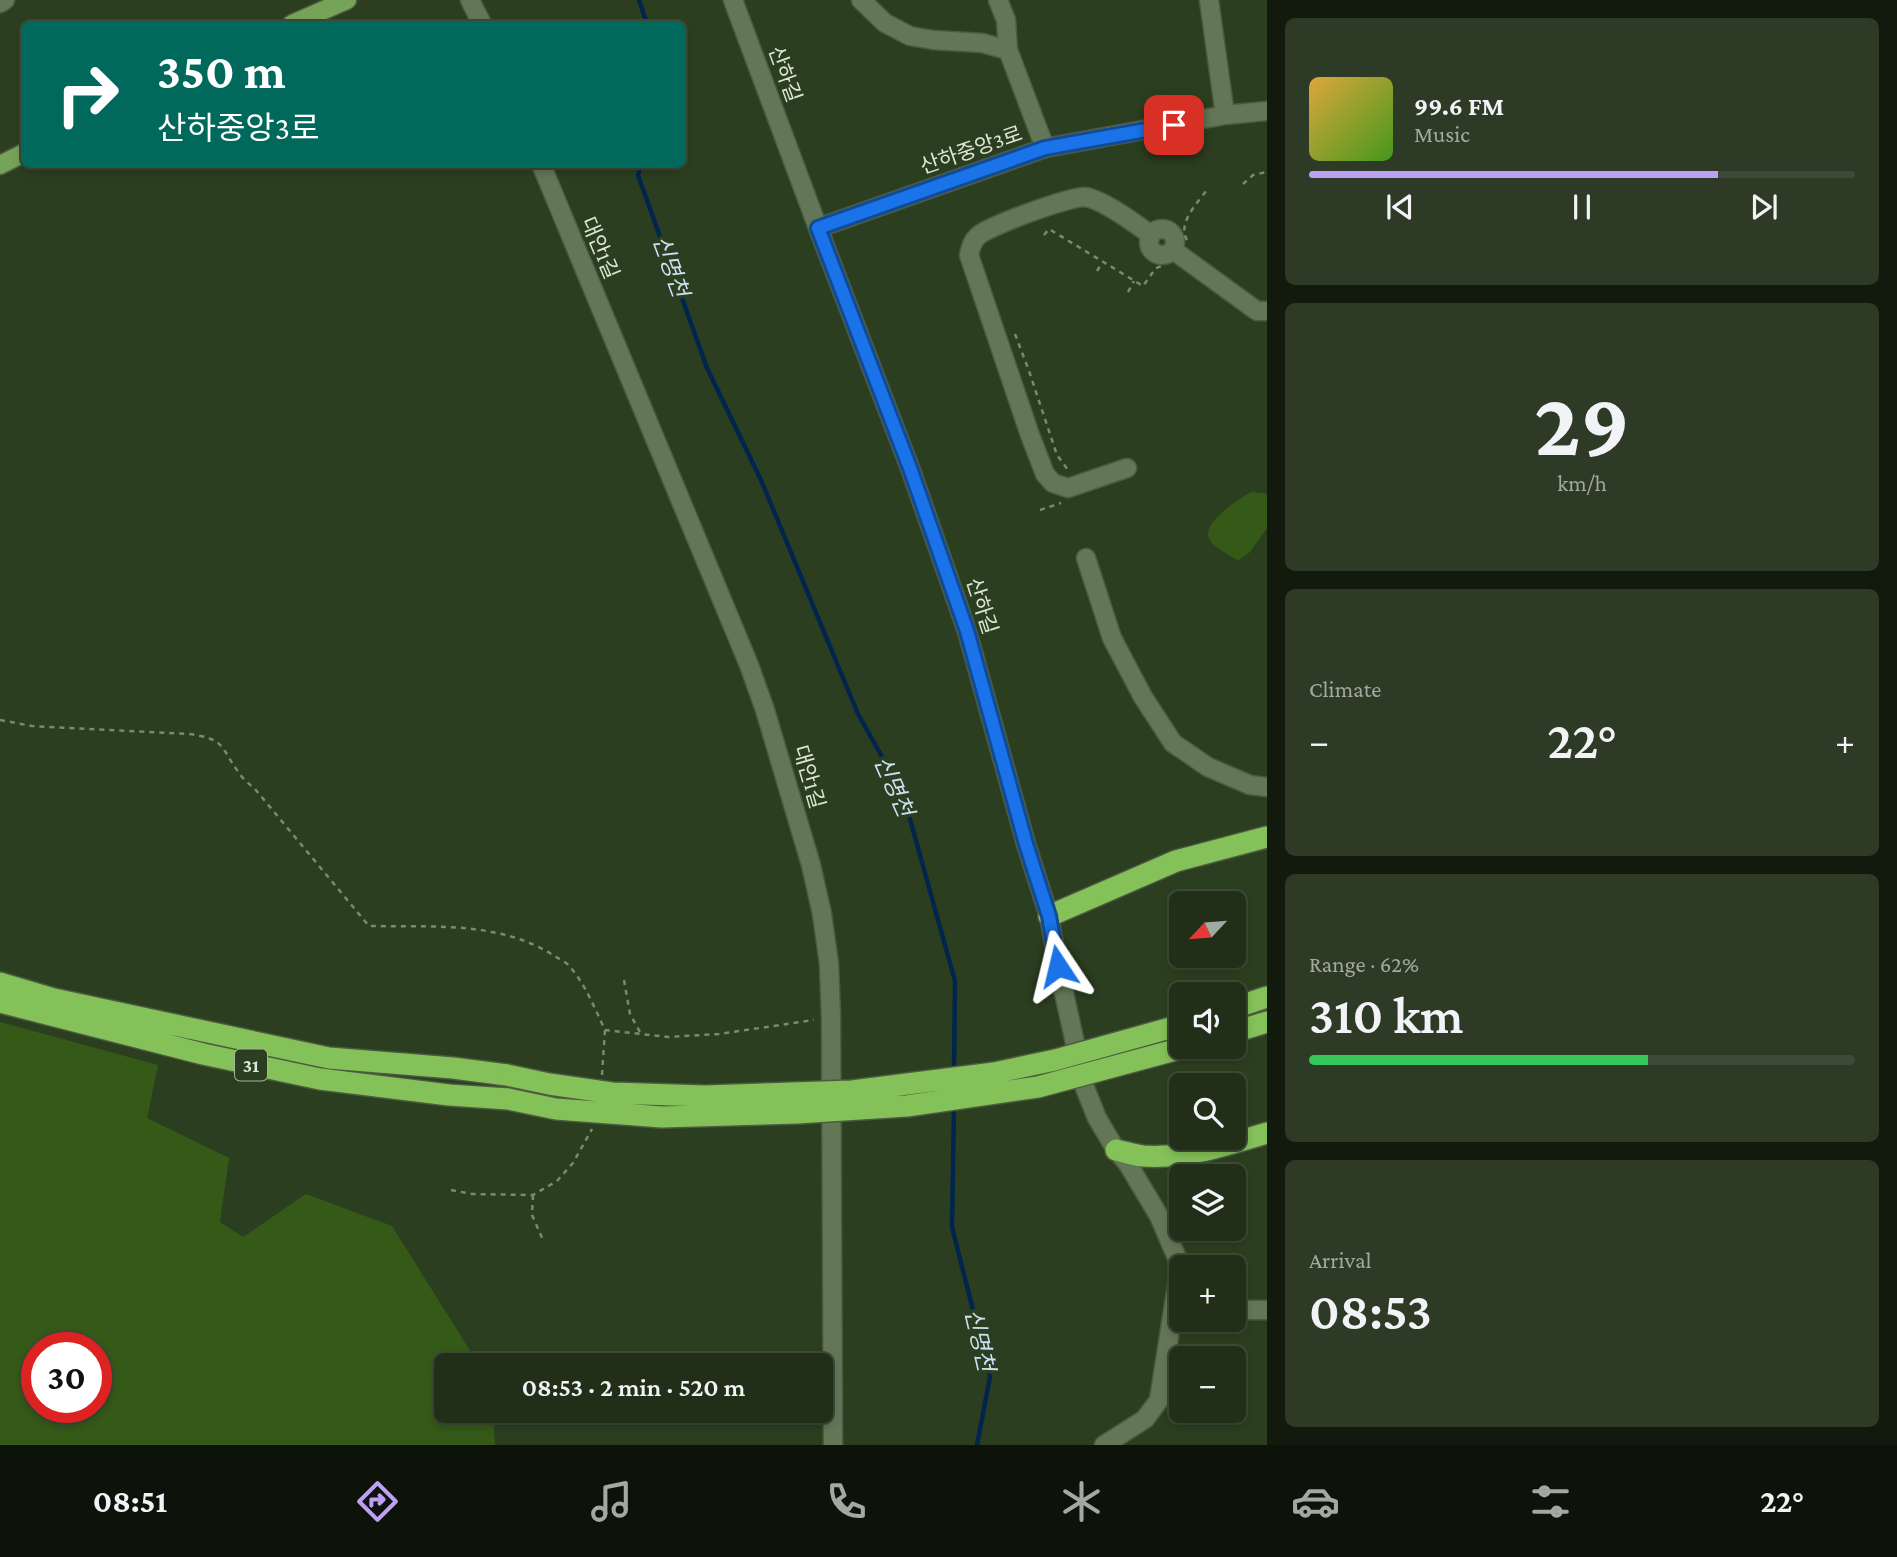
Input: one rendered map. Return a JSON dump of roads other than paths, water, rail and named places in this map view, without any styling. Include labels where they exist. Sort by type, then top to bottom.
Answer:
[{"type":"highway","points":[[1049,916],[1176,861],[1267,837]]},
{"type":"highway","points":[[0,983],[54,999],[329,1058],[453,1068],[612,1093],[705,1096],[852,1091],[994,1073],[1055,1060],[1169,1028]]},
{"type":"highway","points":[[1246,1004],[1267,997]]},
{"type":"highway","name":"31","points":[[0,1002],[203,1054],[310,1077],[449,1095],[508,1099],[556,1108],[662,1117],[907,1106],[1038,1087],[1169,1052]]},
{"type":"highway","points":[[1246,1028],[1267,1021]]},
{"type":"highway","points":[[1116,1150],[1143,1156],[1168,1155],[1212,1149],[1267,1133]]},
{"type":"main road","points":[[299,21],[347,0]]},
{"type":"main road","points":[[0,165],[21,154]]},
{"type":"street","points":[[0,3],[5,0]]},
{"type":"street","points":[[470,0],[480,21]]},
{"type":"street","name":"산하길","points":[[733,0],[910,468],[967,631],[1026,844],[1049,916],[1085,1088],[1097,1118],[1159,1216],[1176,1255]]},
{"type":"street","points":[[861,0],[885,23],[910,36],[982,43],[1008,50]]},
{"type":"street","points":[[998,0],[1006,20],[1008,50],[1045,148]]},
{"type":"street","points":[[1209,0],[1225,115]]},
{"type":"street","name":"산하중앙3로","points":[[818,228],[1045,148],[1225,115],[1267,111]]},
{"type":"street","name":"대안1길","points":[[543,168],[749,665],[811,865],[829,964],[833,1445]]},
{"type":"street","points":[[1127,468],[1068,488],[1054,483],[1045,474],[969,255],[971,245],[982,233],[1073,198],[1084,197],[1096,200],[1151,234],[1149,247],[1154,254],[1170,257],[1257,311],[1267,311]]},
{"type":"street","points":[[1086,558],[1112,638],[1143,697],[1173,743],[1208,767],[1250,785],[1267,787]]},
{"type":"street","points":[[1246,1310],[1267,1310]]},
{"type":"street","points":[[1104,1445],[1145,1419],[1159,1400],[1170,1332]]},
{"type":"waterway","name":"신명천","points":[[639,0],[646,21]]},
{"type":"waterway","name":"신명천","points":[[640,168],[638,175],[707,368],[761,480],[858,714],[903,794],[955,981],[954,1072]]},
{"type":"waterway","name":"신명천","points":[[954,1105],[952,1227],[990,1377],[977,1445]]}]
